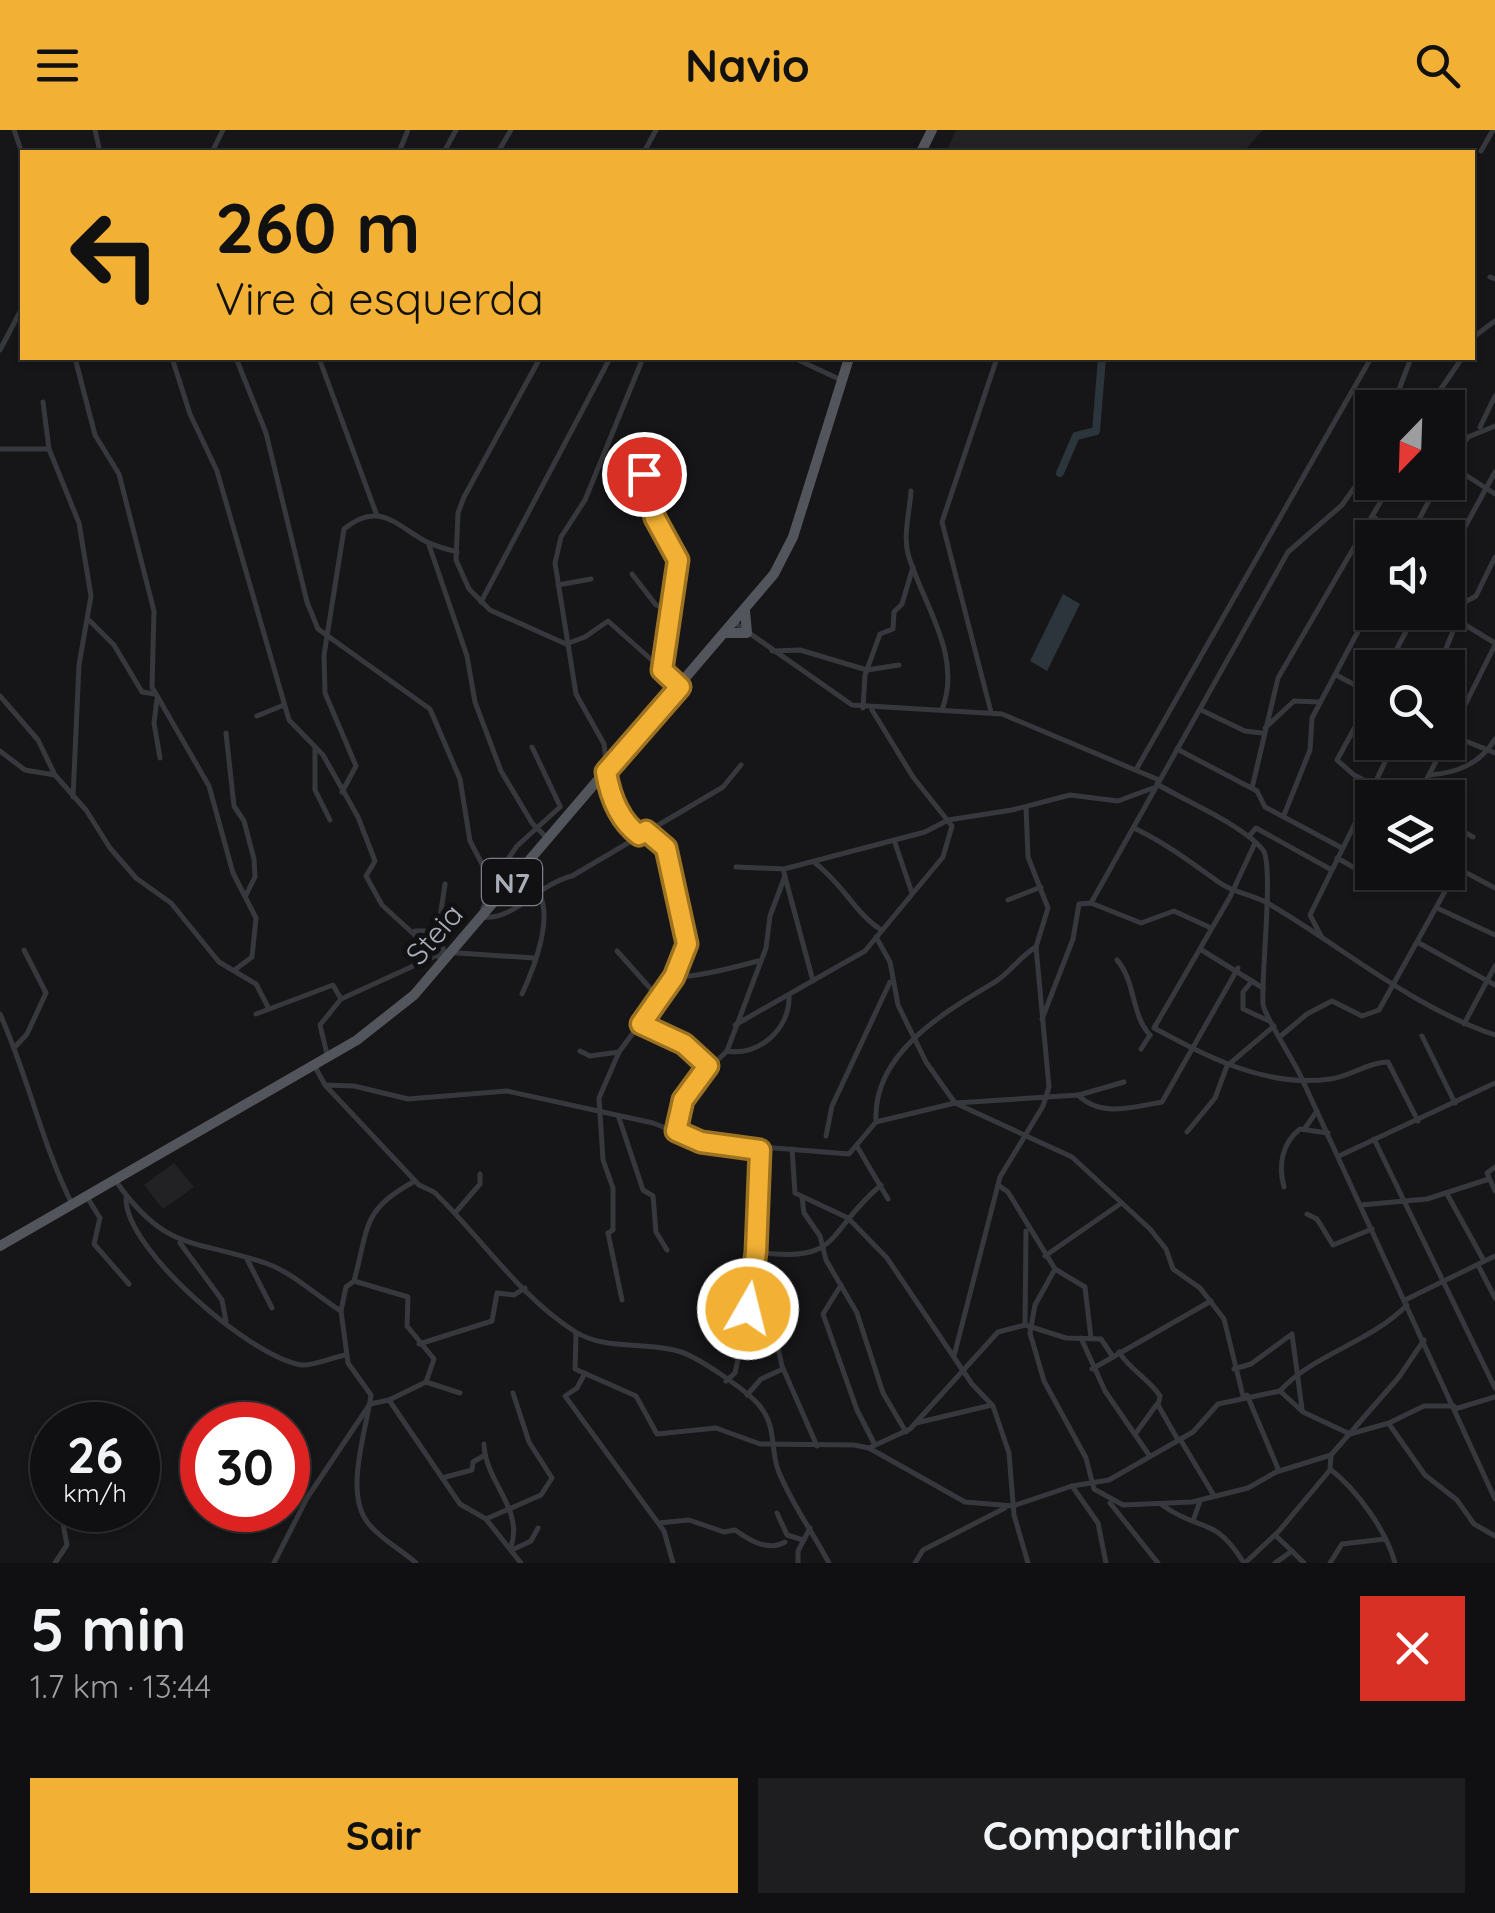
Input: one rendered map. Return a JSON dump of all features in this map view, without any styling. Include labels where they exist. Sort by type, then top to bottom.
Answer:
[{"type":"main road","name":"Steia","points":[[0,1246],[388,1020],[549,839],[564,812],[606,772],[774,574],[794,537],[848,360]]},
{"type":"main road","points":[[731,628],[747,633],[745,612]]},
{"type":"street","points":[[1481,151],[1493,130]]},
{"type":"street","points":[[0,350],[20,312]]},
{"type":"street","points":[[76,360],[95,435],[120,474],[154,611],[154,723],[160,758]]},
{"type":"street","points":[[173,360],[190,414],[217,471],[246,580],[274,656],[290,722],[324,755],[375,861],[367,878],[383,907],[444,954]]},
{"type":"street","points":[[237,360],[268,440],[307,602],[318,629],[430,710],[460,780],[470,841],[492,882]]},
{"type":"street","points":[[320,360],[376,513]]},
{"type":"street","points":[[539,360],[464,497],[458,513],[458,566],[481,603],[568,643],[590,635],[606,620],[680,687]]},
{"type":"street","points":[[481,603],[609,360]]},
{"type":"street","points":[[639,835],[625,824],[610,795],[604,744],[576,694],[558,585],[558,544],[585,500],[642,360]]},
{"type":"street","points":[[798,360],[842,381]]},
{"type":"street","points":[[991,712],[942,522],[995,360]]},
{"type":"street","points":[[1137,768],[1369,360]]},
{"type":"street","points":[[1398,390],[1409,360]]},
{"type":"street","points":[[1440,390],[1461,360]]},
{"type":"street","points":[[1479,429],[1495,396]]},
{"type":"street","points":[[43,402],[49,449],[79,522],[91,596],[80,665],[74,797]]},
{"type":"street","points":[[1465,440],[1479,429],[1495,426]]},
{"type":"street","points":[[0,449],[49,449]]},
{"type":"street","points":[[1465,526],[1495,472]]},
{"type":"street","points":[[644,474],[655,518],[678,560],[662,670]]},
{"type":"street","points":[[1465,476],[1495,494]]},
{"type":"street","points":[[1091,904],[1136,830],[1157,784],[1288,552],[1342,504],[1355,486]]},
{"type":"street","points":[[911,491],[907,543],[940,629],[948,667],[942,710]]},
{"type":"street","points":[[1252,788],[1269,701],[1292,652],[1315,619],[1381,500]]},
{"type":"street","points":[[342,792],[356,766],[326,699],[324,658],[334,568],[344,529],[376,513],[391,517],[429,543],[457,552]]},
{"type":"street","points":[[1372,516],[1378,520]]},
{"type":"street","points":[[429,543],[466,656],[476,702],[501,770],[549,839]]},
{"type":"street","points":[[1465,602],[1476,596],[1495,557]]},
{"type":"street","points":[[735,1025],[862,954],[945,853],[952,829],[948,820],[913,777],[867,708],[867,670],[880,634],[892,629],[894,612],[902,604],[914,564]]},
{"type":"street","points":[[632,574],[656,605],[672,611]]},
{"type":"street","points":[[558,585],[590,579]]},
{"type":"street","points":[[90,621],[114,644],[142,692],[156,697],[208,782],[233,873],[256,918],[252,957],[236,969]]},
{"type":"street","points":[[1465,628],[1495,644],[1465,704]]},
{"type":"street","points":[[1284,816],[1310,750],[1312,718],[1359,630]]},
{"type":"street","points":[[747,633],[830,694],[867,708],[991,712],[1137,768],[1255,842],[1267,859],[1263,988],[1272,1023]]},
{"type":"street","points":[[772,650],[800,650],[867,670],[899,665]]},
{"type":"street","points":[[1336,675],[1355,686]]},
{"type":"street","points":[[0,696],[38,740],[55,776],[134,876],[172,903],[219,962],[256,984],[269,1009]]},
{"type":"street","points":[[1200,710],[1245,731],[1264,730],[1294,701],[1320,702]]},
{"type":"street","points":[[257,716],[284,705]]},
{"type":"street","points":[[1355,727],[1337,760],[1368,780]]},
{"type":"street","points":[[226,733],[235,808],[244,821],[254,859],[254,881],[246,895]]},
{"type":"street","points":[[1429,774],[1456,772],[1492,752],[1495,740]]},
{"type":"street","points":[[1465,743],[1492,752]]},
{"type":"street","points":[[532,747],[564,812],[538,828],[513,851],[492,882],[480,918],[502,918],[552,880],[572,876],[723,787],[740,765]]},
{"type":"street","points":[[315,749],[315,790],[330,820]]},
{"type":"street","points":[[1177,749],[1252,788],[1265,807],[1342,848]]},
{"type":"street","points":[[0,752],[25,770],[55,776]]},
{"type":"street","points":[[1426,780],[1436,760]]},
{"type":"street","points":[[736,867],[784,872],[925,832],[948,820],[1070,795],[1118,801],[1157,784]]},
{"type":"street","points":[[954,1356],[998,1185],[1046,1098],[1050,1076],[1036,948],[1048,915],[1042,888],[1028,858],[1026,807]]},
{"type":"street","points":[[1321,938],[1310,915],[1355,822]]},
{"type":"street","points":[[1248,837],[1256,828],[1330,869]]},
{"type":"street","points":[[1136,830],[1233,888],[1267,902],[1464,1024],[1495,1035]]},
{"type":"street","points":[[622,1300],[608,1234],[613,1230],[612,1188],[603,1160],[600,1094],[618,1052],[674,977],[687,944],[666,848],[646,831]]},
{"type":"street","points":[[1465,833],[1472,837]]},
{"type":"street","points":[[894,840],[912,893]]},
{"type":"street","points":[[1142,1049],[1255,842]]},
{"type":"street","points":[[1337,858],[1355,869]]},
{"type":"street","points":[[815,863],[841,883],[866,918],[880,929]]},
{"type":"street","points":[[676,1131],[683,1100],[708,1066],[726,1051],[766,948],[770,916],[784,872]]},
{"type":"street","points":[[784,872],[814,981]]},
{"type":"street","points":[[1465,872],[1495,888]]},
{"type":"street","points":[[444,954],[438,931],[445,884]]},
{"type":"street","points":[[1008,900],[1042,888]]},
{"type":"street","points":[[522,994],[545,904],[537,890]]},
{"type":"street","points":[[1282,1035],[1307,1014],[1332,1002],[1362,1016],[1374,1015],[1446,890]]},
{"type":"street","points":[[1042,1019],[1073,939],[1078,904],[1091,904],[1141,923],[1174,911],[1211,928]]},
{"type":"street","points":[[1437,908],[1495,936]]},
{"type":"street","points":[[414,931],[438,931]]},
{"type":"street","points":[[876,937],[890,962],[891,980],[915,1039],[956,1103],[1072,1157],[1150,1229],[1166,1248],[1174,1269],[1212,1300],[1231,1337],[1234,1369],[1280,1471]]},
{"type":"street","points":[[1418,943],[1495,985]]},
{"type":"street","points":[[876,1122],[875,1102],[883,1074],[915,1039],[1036,948]]},
{"type":"street","points":[[1200,949],[1238,968],[1263,988]]},
{"type":"street","points":[[15,1047],[27,1034],[46,993],[24,950]]},
{"type":"street","points":[[617,951],[657,996]]},
{"type":"street","points":[[328,1057],[320,1026],[341,999],[444,954],[534,958]]},
{"type":"street","points":[[1117,960],[1129,976],[1143,1025],[1152,1031],[1227,1066],[1302,1079],[1332,1079],[1388,1062],[1418,1121]]},
{"type":"street","points":[[674,977],[696,977],[721,966],[758,961]]},
{"type":"street","points":[[1464,1024],[1495,966]]},
{"type":"street","points":[[1078,1095],[1097,1110],[1158,1104],[1194,1049],[1238,968]]},
{"type":"street","points":[[826,1136],[832,1106],[891,980]]},
{"type":"street","points":[[1252,981],[1243,992],[1243,1009],[1272,1023],[1282,1035],[1495,1499]]},
{"type":"street","points":[[256,1014],[333,985],[341,999]]},
{"type":"street","points":[[726,1051],[748,1052],[775,1034],[788,1016],[789,997]]},
{"type":"street","points":[[0,1014],[15,1047],[47,1153],[72,1204]]},
{"type":"street","points":[[1187,1132],[1215,1098],[1227,1066],[1272,1023]]},
{"type":"street","points":[[641,1024],[684,1044],[708,1066]]},
{"type":"street","points":[[1422,1036],[1455,1103]]},
{"type":"street","points":[[580,1051],[590,1056],[618,1052]]},
{"type":"street","points":[[314,1066],[325,1084],[415,1182],[455,1213],[525,1288],[576,1333],[602,1342],[678,1350],[760,1406],[776,1444],[776,1465],[792,1503],[829,1563]]},
{"type":"street","points":[[325,1084],[354,1086],[408,1099],[507,1090],[676,1131],[701,1142],[760,1150],[850,1154],[876,1122],[956,1103],[1078,1095],[1124,1082]]},
{"type":"street","points":[[1338,1157],[1495,1085]]},
{"type":"street","points":[[1284,1187],[1284,1148],[1317,1111]]},
{"type":"street","points":[[619,1118],[643,1190],[653,1196],[656,1232],[667,1250]]},
{"type":"street","points":[[1305,1128],[1328,1133]]},
{"type":"street","points":[[1374,1139],[1495,1388]]},
{"type":"street","points":[[858,1148],[888,1199]]},
{"type":"street","points":[[792,1149],[794,1191],[848,1218],[894,1268],[962,1369],[992,1405],[1009,1453],[1010,1506],[1028,1563]]},
{"type":"street","points":[[758,1342],[748,1306],[756,1252],[760,1150]]},
{"type":"street","points":[[1495,1167],[1488,1171],[1495,1191]]},
{"type":"street","points":[[455,1213],[480,1184],[480,1174]]},
{"type":"street","points":[[1360,1205],[1447,1194],[1489,1178]]},
{"type":"street","points":[[115,1180],[126,1196],[180,1243],[222,1300],[226,1321],[244,1339],[306,1366],[346,1354]]},
{"type":"street","points":[[415,1182],[383,1198],[367,1224],[354,1281],[346,1287],[341,1310],[346,1354],[370,1392],[356,1470],[356,1499],[372,1528],[416,1563]]},
{"type":"street","points":[[756,1252],[799,1257],[823,1248],[881,1185]]},
{"type":"street","points":[[998,1185],[1008,1192],[1026,1228],[1055,1268],[1085,1287],[1091,1338]]},
{"type":"street","points":[[1447,1194],[1495,1298]]},
{"type":"street","points":[[87,1196],[100,1218],[94,1244],[130,1284]]},
{"type":"street","points":[[126,1196],[128,1218],[163,1271],[218,1320],[226,1321]]},
{"type":"street","points":[[802,1197],[806,1217],[820,1236],[857,1313],[884,1393],[906,1432]]},
{"type":"street","points":[[1045,1256],[1120,1204]]},
{"type":"street","points":[[1307,1214],[1317,1219],[1333,1245],[1372,1230]]},
{"type":"street","points":[[1026,1228],[1028,1326],[1044,1381],[1086,1458],[1092,1484],[1158,1563]]},
{"type":"street","points":[[180,1243],[274,1267],[341,1310]]},
{"type":"street","points":[[914,1563],[924,1550],[1010,1506],[1123,1473],[1197,1429],[1218,1404],[1280,1391],[1297,1372],[1350,1348],[1406,1302],[1495,1256]]},
{"type":"street","points":[[247,1258],[272,1308]]},
{"type":"street","points":[[1028,1326],[1055,1268]]},
{"type":"street","points":[[354,1281],[407,1296],[406,1323],[434,1360],[426,1382]]},
{"type":"street","points":[[841,1285],[823,1314],[872,1446],[966,1502],[1010,1506]]},
{"type":"street","points":[[420,1344],[492,1321],[497,1293],[514,1295],[525,1288]]},
{"type":"street","points":[[1092,1369],[1212,1300]]},
{"type":"street","points":[[576,1333],[574,1366],[584,1375],[636,1396],[658,1434],[720,1428],[753,1442],[872,1446],[906,1432],[916,1423],[962,1369],[978,1358],[995,1333],[1028,1326],[1103,1340],[1130,1370],[1151,1383],[1160,1397],[1136,1433]]},
{"type":"street","points":[[1234,1369],[1251,1364],[1290,1333],[1303,1412]]},
{"type":"street","points":[[726,1382],[735,1373],[739,1354],[758,1342],[776,1338],[784,1370],[813,1428],[817,1446]]},
{"type":"street","points":[[1081,1338],[1092,1369],[1149,1455]]},
{"type":"street","points":[[1108,1500],[1130,1506],[1200,1500],[1248,1488],[1280,1471],[1331,1455],[1424,1340]]},
{"type":"street","points":[[747,1394],[760,1378],[784,1370]]},
{"type":"street","points":[[584,1375],[577,1388],[565,1396],[642,1506],[659,1523],[673,1563]]},
{"type":"street","points":[[274,1563],[304,1504],[370,1404],[389,1400],[426,1382],[460,1392]]},
{"type":"street","points":[[1280,1391],[1303,1412],[1350,1434],[1389,1423],[1424,1406],[1454,1408],[1495,1397]]},
{"type":"street","points":[[486,1519],[540,1495],[552,1478],[529,1442],[513,1393]]},
{"type":"street","points":[[389,1400],[460,1504],[486,1519],[521,1563]]},
{"type":"street","points":[[1157,1404],[1213,1494]]},
{"type":"street","points":[[916,1423],[992,1405]]},
{"type":"street","points":[[1389,1423],[1425,1475],[1458,1500],[1474,1524],[1495,1536]]},
{"type":"street","points":[[484,1444],[493,1482],[509,1507],[516,1530],[511,1549]]},
{"type":"street","points":[[1162,1505],[1224,1533],[1244,1563],[1275,1535],[1330,1469],[1331,1455]]},
{"type":"street","points":[[442,1478],[472,1470],[472,1462],[485,1456]]},
{"type":"street","points":[[1330,1469],[1350,1486],[1385,1539],[1395,1563]]},
{"type":"street","points":[[1072,1486],[1099,1526],[1106,1563]]},
{"type":"street","points":[[1193,1521],[1200,1500]]},
{"type":"street","points":[[777,1513],[798,1563]]},
{"type":"street","points":[[659,1523],[690,1520],[724,1532],[735,1530],[752,1544],[776,1546],[788,1540],[803,1540]]},
{"type":"street","points":[[511,1549],[531,1540],[538,1528]]},
{"type":"street","points":[[797,1554],[810,1528]]},
{"type":"street","points":[[55,1563],[68,1545],[67,1532]]},
{"type":"street","points":[[1275,1535],[1304,1563]]},
{"type":"street","points":[[1330,1563],[1342,1544],[1385,1539]]},
{"type":"street","points":[[1275,1563],[1292,1551]]},
{"type":"shaded area","points":[[956,130],[1263,130],[1245,150],[947,150]]},
{"type":"shaded area","points":[[1063,594],[1080,604],[1047,671],[1030,661]]},
{"type":"shaded area","points":[[174,1163],[194,1187],[163,1209],[144,1185]]},
{"type":"waterway","points":[[1060,473],[1076,436],[1096,431],[1102,360]]},
{"type":"route","points":[[644,474],[655,518],[678,560],[662,670],[680,687],[606,772],[610,795],[625,824],[639,835],[646,831],[666,848],[687,944],[674,977],[641,1024],[684,1044],[708,1066],[683,1100],[676,1131],[701,1142],[760,1150],[756,1252],[748,1309]]}]
